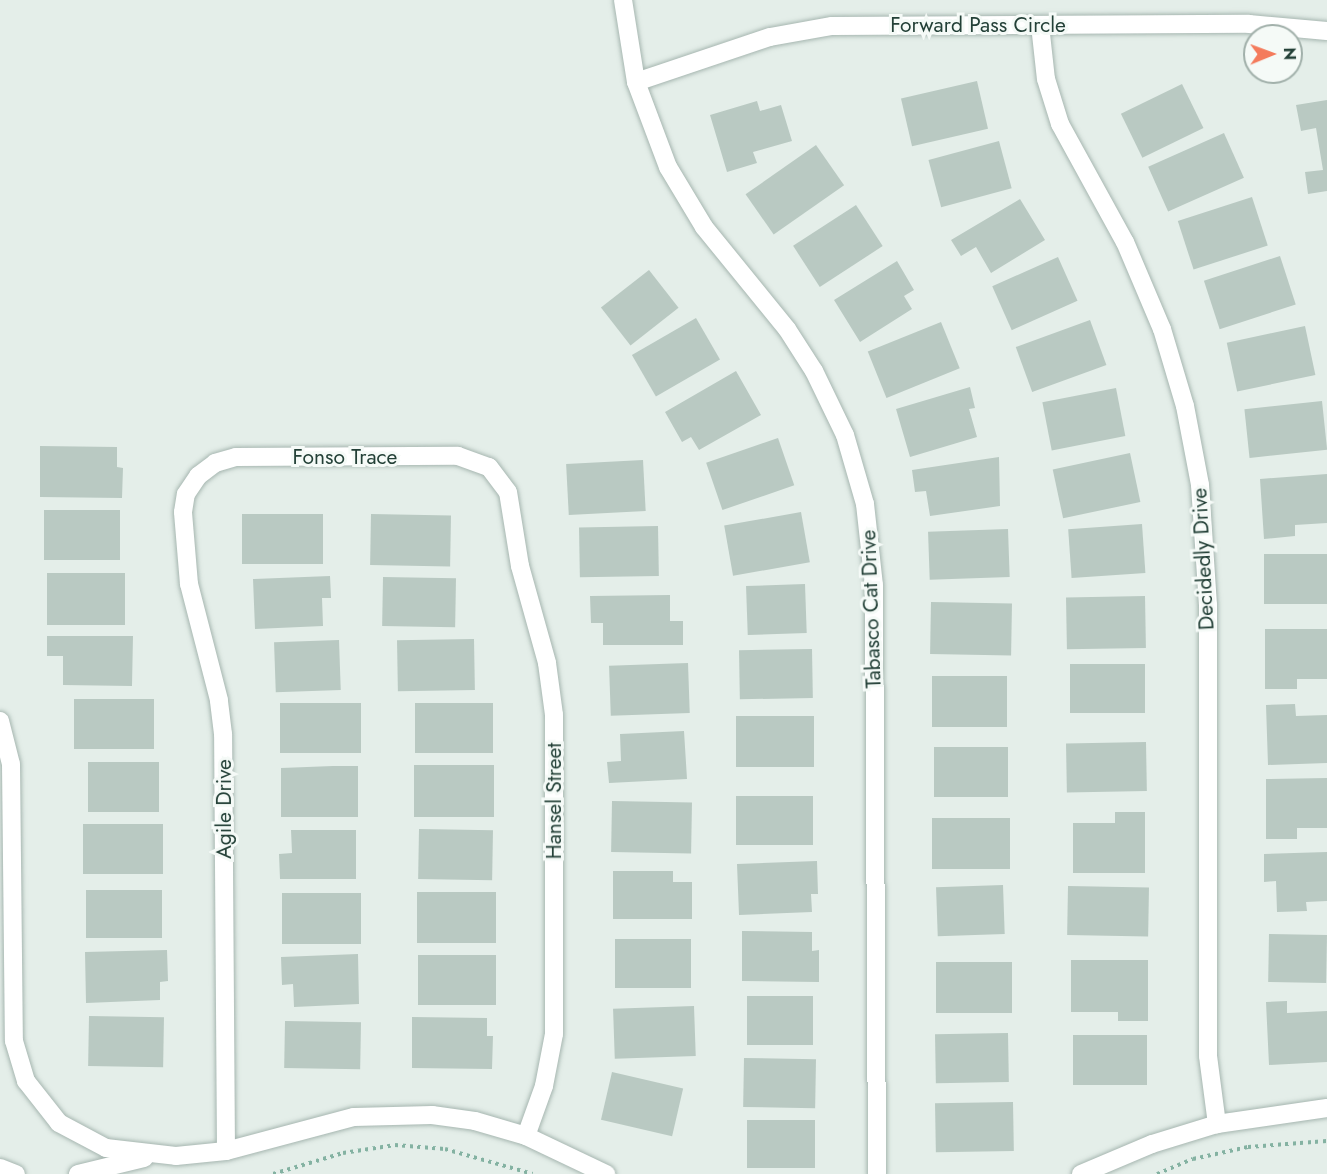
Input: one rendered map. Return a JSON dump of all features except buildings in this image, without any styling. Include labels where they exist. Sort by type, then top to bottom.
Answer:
[{"type":"street","name":"Tabasco Cat Drive","points":[[623,0],[636,82],[656,140],[687,202],[722,251],[787,328],[814,371],[845,435],[865,504],[874,585],[877,1174]]},
{"type":"street","name":"Decidedly Drive","points":[[1040,24],[1046,79],[1060,124],[1125,242],[1161,329],[1185,406],[1200,485],[1208,605],[1208,1056],[1217,1124]]},
{"type":"street","name":"Forward Pass Circle","points":[[636,82],[770,37],[816,27],[1249,24],[1327,31]]},
{"type":"street","name":"Fonso Trace","points":[[198,476],[215,463],[236,457],[458,456],[476,460],[494,472]]},
{"type":"street","name":"Hansel Street","points":[[494,472],[510,498],[520,566],[547,663],[554,715],[554,1034],[544,1086],[526,1136]]},
{"type":"street","name":"Agile Drive","points":[[198,476],[186,494],[183,526],[193,604],[219,700],[223,734],[226,1151]]},
{"type":"street","points":[[0,721],[11,764],[6,971],[16,1051],[34,1095],[51,1116],[81,1137],[106,1148],[152,1156]]},
{"type":"street","points":[[1081,1174],[1152,1144],[1217,1124],[1327,1108]]},
{"type":"street","points":[[78,1174],[152,1156],[226,1151],[328,1121],[389,1113],[458,1118],[526,1136],[606,1174]]},
{"type":"street","points":[[0,1168],[16,1174]]},
{"type":"path","points":[[1157,1174],[1193,1159],[1248,1147],[1327,1142]]},
{"type":"path","points":[[273,1174],[344,1153],[395,1145],[445,1149],[533,1174]]}]
